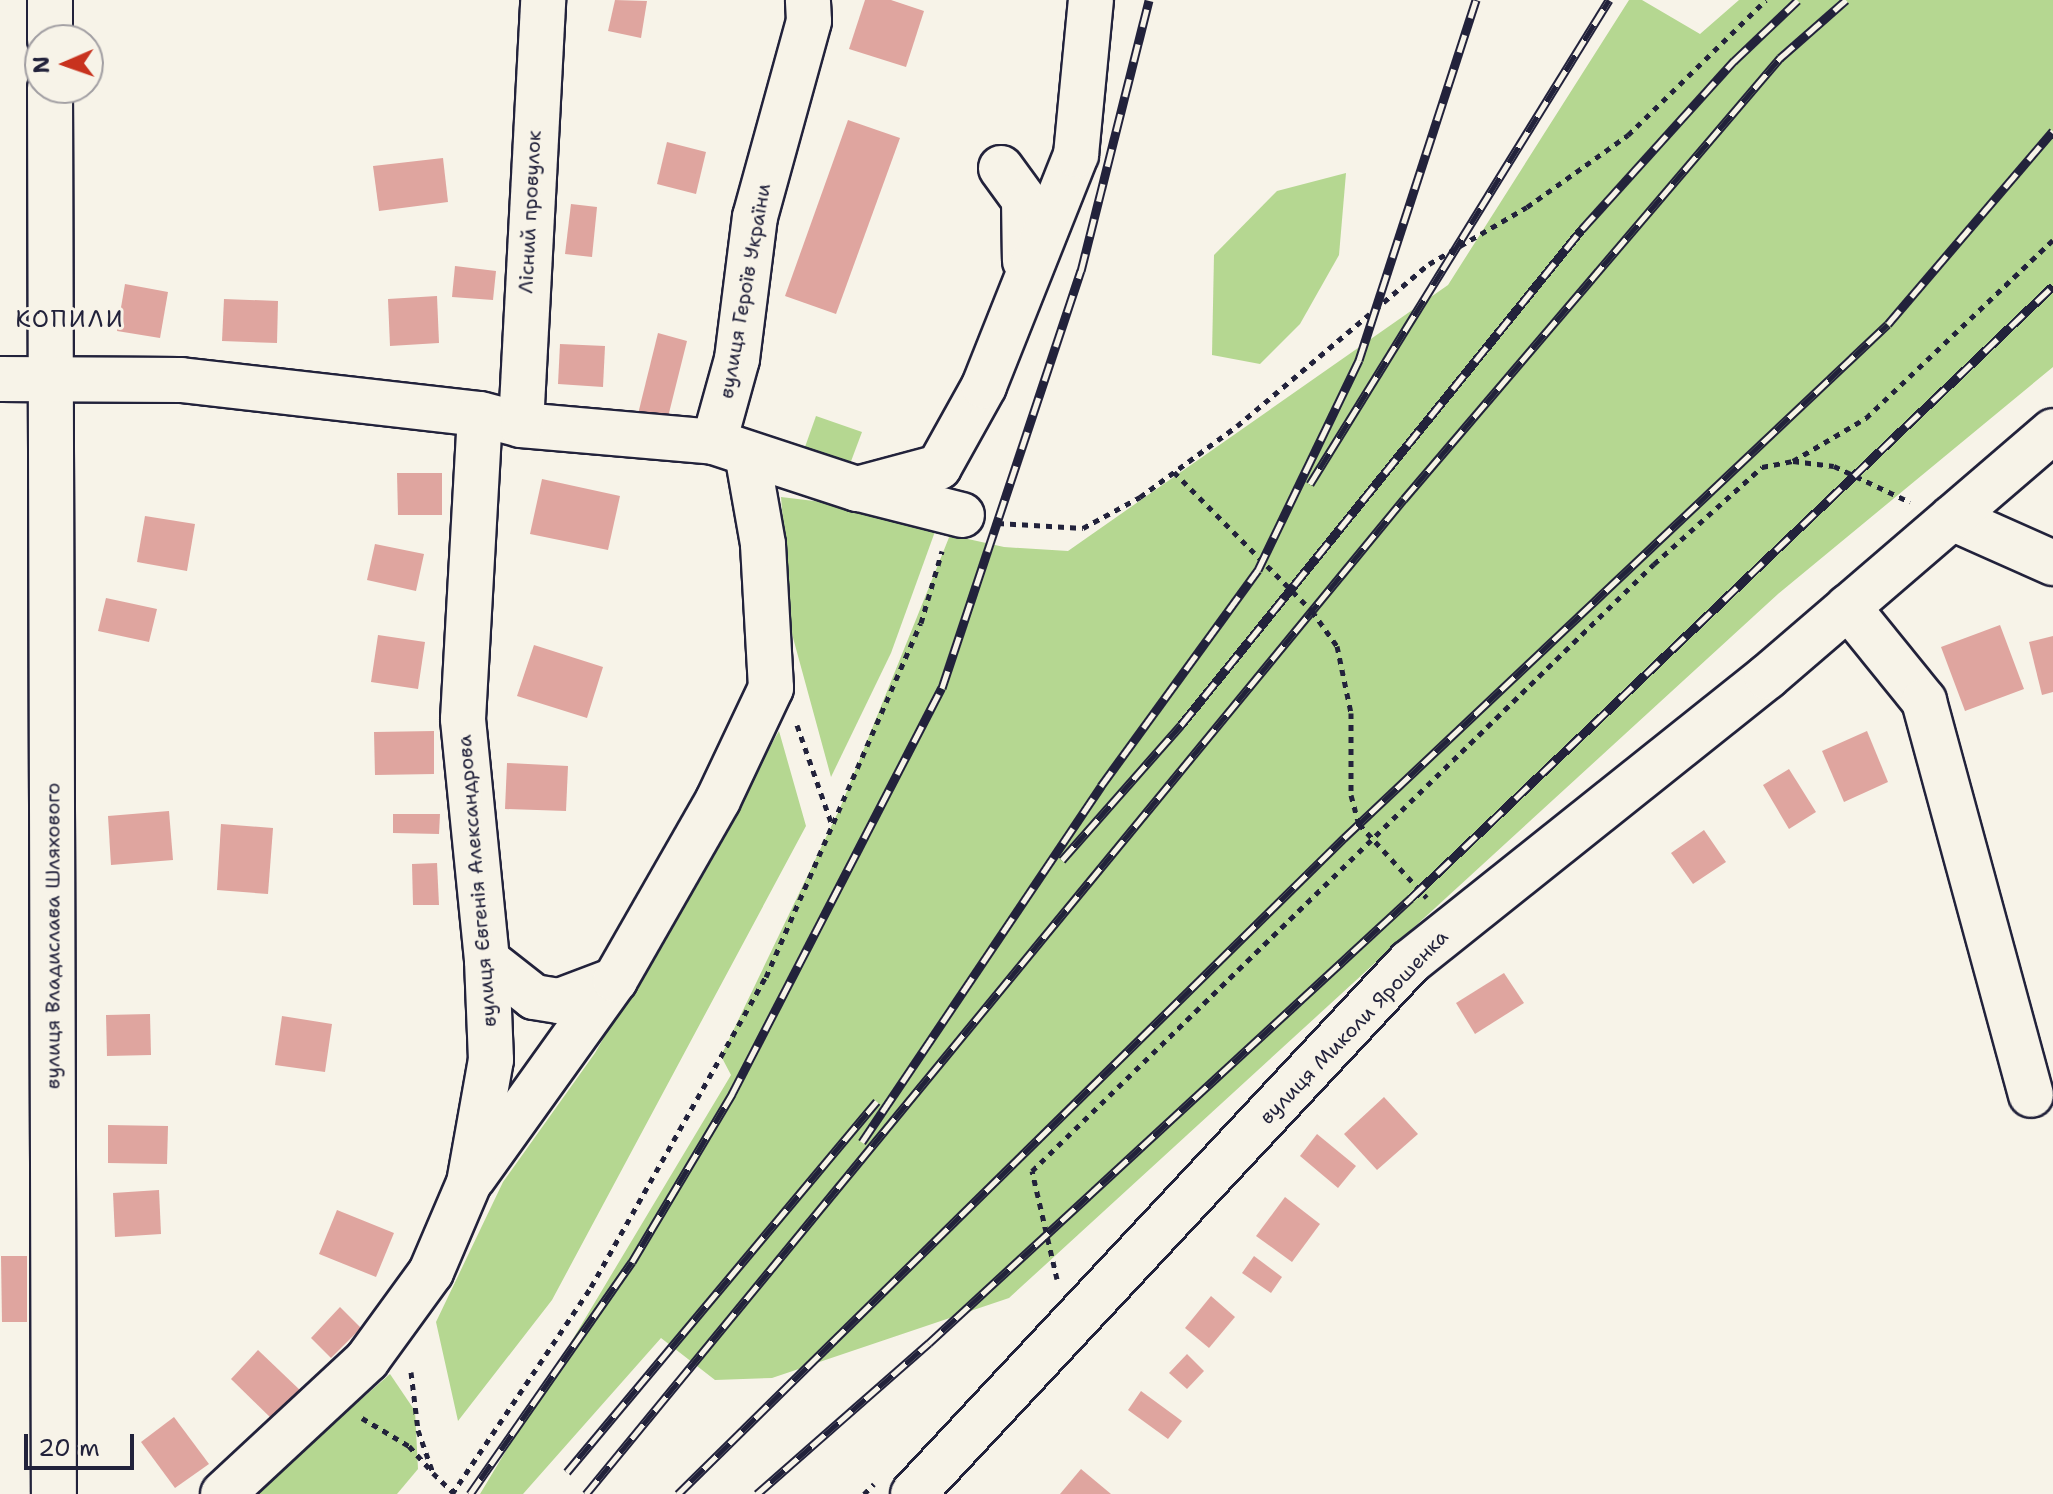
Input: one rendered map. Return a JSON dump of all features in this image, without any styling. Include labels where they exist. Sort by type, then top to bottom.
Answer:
[{"type":"street","points":[[50,0],[50,24]]},
{"type":"street","name":"Лісний провулок","points":[[500,419],[543,0]]},
{"type":"street","name":"вулиця Героїв України","points":[[731,447],[737,359],[755,217],[809,21],[808,0]]},
{"type":"street","points":[[857,489],[939,467],[984,386],[1076,155],[1091,0]]},
{"type":"street","points":[[50,104],[51,378]]},
{"type":"street","points":[[1001,168],[1024,200],[1025,283]]},
{"type":"street","name":"вулиця Владислава Шляхового","points":[[51,378],[54,1494]]},
{"type":"street","points":[[0,379],[181,380],[731,447],[857,489],[962,515]]},
{"type":"street","name":"вулиця Євгенія Александрова","points":[[223,1494],[367,1360],[431,1272],[469,1183],[491,1060],[487,960],[463,719],[500,419]]},
{"type":"street","name":"вулиця Миколи Ярошенка","points":[[899,1483],[1410,962],[1848,607],[2053,431]]},
{"type":"street","points":[[469,1183],[615,980],[718,800],[771,688],[763,544],[731,447]]},
{"type":"street","points":[[1952,518],[2053,563]]},
{"type":"street","points":[[1848,607],[1924,701],[2031,1095]]},
{"type":"street","points":[[487,960],[534,997],[559,1001],[615,980]]},
{"type":"path","points":[[314,1408],[353,1412],[409,1446],[453,1493],[591,1287],[766,977],[921,623],[943,548],[962,515],[1021,528],[1083,528],[1174,472],[1237,426],[1429,264],[1527,207],[1628,135],[1766,0]]},
{"type":"path","points":[[1793,461],[1866,418],[2053,240]]},
{"type":"path","points":[[1058,1290],[1055,1256],[1032,1171],[1370,836],[1686,535],[1762,467],[1793,461],[1834,466],[1952,518]]},
{"type":"path","points":[[1174,472],[1312,611],[1337,646],[1351,713],[1351,795],[1359,824],[1431,902]]},
{"type":"path","points":[[771,688],[798,726],[832,825]]},
{"type":"path","points":[[411,1369],[418,1430],[433,1473]]},
{"type":"path","points":[[864,1494],[899,1483]]},
{"type":"green space","points":[[1629,0],[1642,0],[1700,34],[1739,0],[2053,0],[2053,367],[1778,594],[1009,1298],[772,1378],[715,1380],[661,1338],[523,1494],[480,1494],[731,1075],[721,1056],[840,808],[950,535],[1004,547],[1068,551],[1448,285]]},
{"type":"green space","points":[[1346,173],[1339,255],[1300,324],[1260,364],[1212,355],[1214,255],[1277,191]]},
{"type":"green space","points":[[816,416],[862,432],[850,464],[805,447]]},
{"type":"green space","points":[[781,497],[872,508],[937,526],[891,653],[831,777],[792,634]]},
{"type":"green space","points":[[779,731],[806,826],[552,1300],[458,1421],[436,1322],[503,1182],[595,1053]]},
{"type":"green space","points":[[390,1374],[415,1411],[418,1469],[397,1494],[253,1494]]},
{"type":"building","points":[[615,0],[647,1],[641,38],[608,31]]},
{"type":"building","points":[[865,0],[891,0],[924,11],[906,67],[849,49]]},
{"type":"building","points":[[848,120],[900,138],[836,314],[785,296]]},
{"type":"building","points":[[667,142],[706,152],[696,194],[657,184]]},
{"type":"building","points":[[443,158],[448,202],[379,211],[373,166]]},
{"type":"building","points":[[571,204],[597,207],[592,257],[565,254]]},
{"type":"building","points":[[455,266],[496,271],[493,300],[452,297]]},
{"type":"building","points":[[125,284],[168,292],[160,338],[117,331]]},
{"type":"building","points":[[437,296],[439,343],[390,346],[388,299]]},
{"type":"building","points":[[224,299],[278,301],[277,343],[222,341]]},
{"type":"building","points":[[658,333],[687,341],[667,421],[638,414]]},
{"type":"building","points":[[560,344],[605,346],[603,387],[558,384]]},
{"type":"building","points":[[397,473],[442,473],[442,515],[398,515]]},
{"type":"building","points":[[542,479],[620,496],[608,550],[530,534]]},
{"type":"building","points":[[145,516],[195,524],[187,571],[137,562]]},
{"type":"building","points":[[375,544],[424,554],[416,591],[367,580]]},
{"type":"building","points":[[106,598],[157,609],[149,642],[98,631]]},
{"type":"building","points":[[2000,625],[2024,689],[1965,711],[1941,647]]},
{"type":"building","points":[[378,635],[425,642],[418,689],[371,682]]},
{"type":"building","points":[[2053,636],[2053,692],[2042,695],[2029,642]]},
{"type":"building","points":[[534,645],[603,667],[587,718],[517,696]]},
{"type":"building","points":[[434,731],[434,774],[375,775],[374,732]]},
{"type":"building","points":[[1867,731],[1888,782],[1844,802],[1822,751]]},
{"type":"building","points":[[507,763],[568,766],[566,811],[505,809]]},
{"type":"building","points":[[1789,769],[1816,812],[1789,829],[1763,785]]},
{"type":"building","points":[[169,811],[173,860],[111,865],[108,816]]},
{"type":"building","points":[[393,814],[440,814],[439,834],[393,833]]},
{"type":"building","points":[[221,824],[273,828],[268,894],[217,890]]},
{"type":"building","points":[[1704,830],[1726,862],[1693,884],[1671,853]]},
{"type":"building","points":[[437,863],[439,905],[413,905],[412,864]]},
{"type":"building","points":[[1504,973],[1524,1003],[1475,1034],[1456,1003]]},
{"type":"building","points":[[150,1014],[151,1055],[107,1056],[106,1015]]},
{"type":"building","points":[[282,1016],[332,1024],[325,1072],[275,1065]]},
{"type":"building","points":[[1384,1097],[1418,1134],[1377,1170],[1344,1134]]},
{"type":"building","points":[[108,1125],[168,1126],[167,1164],[108,1163]]},
{"type":"building","points":[[1317,1134],[1356,1166],[1338,1188],[1300,1156]]},
{"type":"building","points":[[159,1190],[161,1234],[115,1237],[113,1193]]},
{"type":"building","points":[[1285,1197],[1320,1224],[1292,1262],[1256,1236]]},
{"type":"building","points":[[337,1210],[394,1233],[376,1277],[319,1254]]},
{"type":"building","points":[[1,1256],[27,1256],[27,1322],[2,1322]]},
{"type":"building","points":[[1254,1256],[1282,1277],[1271,1293],[1242,1273]]},
{"type":"building","points":[[1211,1296],[1235,1317],[1209,1348],[1185,1328]]},
{"type":"building","points":[[340,1307],[361,1328],[331,1358],[311,1338]]},
{"type":"building","points":[[258,1350],[303,1393],[275,1422],[231,1379]]},
{"type":"building","points":[[1187,1354],[1204,1371],[1187,1389],[1169,1373]]},
{"type":"building","points":[[1141,1391],[1182,1421],[1168,1439],[1128,1410]]},
{"type":"building","points":[[174,1417],[209,1464],[175,1488],[141,1442]]},
{"type":"building","points":[[1081,1469],[1111,1494],[1060,1494]]},
{"type":"railway","points":[[470,1494],[632,1262],[732,1094],[942,688],[1081,271],[1149,0]]},
{"type":"railway","points":[[862,1142],[1101,786],[1258,570],[1359,360],[1476,0]]},
{"type":"railway","points":[[1310,484],[1609,0]]},
{"type":"railway","points":[[1062,860],[1181,725],[1582,229],[1734,61],[1798,0]]},
{"type":"railway","points":[[586,1494],[1404,499],[1780,58],[1846,0]]},
{"type":"railway","points":[[678,1494],[1344,838],[1888,324],[2053,131]]},
{"type":"railway","points":[[757,1494],[929,1343],[1411,898],[2053,286]]},
{"type":"railway","points":[[567,1472],[877,1101]]},
{"type":"district","name":"КОПИЛИ","points":[[70,320]]}]
